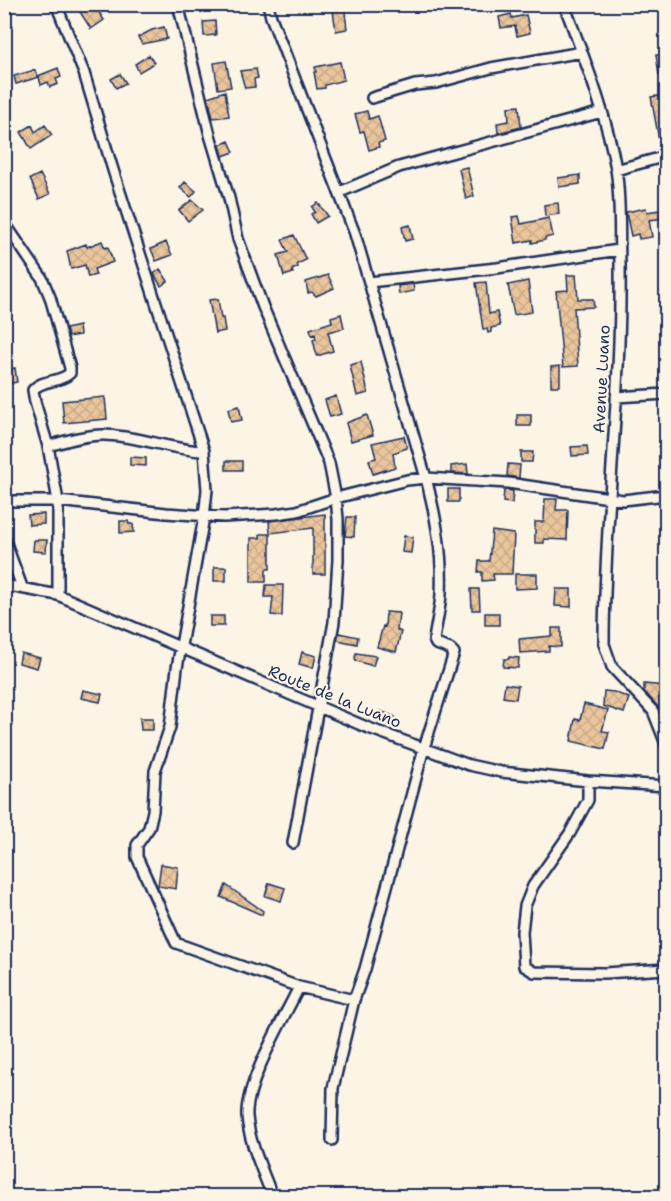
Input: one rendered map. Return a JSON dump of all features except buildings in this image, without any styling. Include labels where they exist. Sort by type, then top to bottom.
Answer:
[{"type":"street","points":[[56,4],[84,73],[204,452],[207,489],[204,517],[176,676],[170,727],[155,771],[153,811],[149,828],[137,845],[137,857],[176,943],[299,987],[354,1000]]},
{"type":"street","points":[[178,4],[238,238],[263,307],[329,463],[336,498],[338,560],[334,622],[293,843]]},
{"type":"street","points":[[268,4],[271,17],[340,192],[369,282],[426,478],[440,541],[441,595],[434,642],[454,653],[424,748],[365,969],[354,1000],[333,1089],[332,1140]]},
{"type":"street","name":"Avenue Luano","points":[[564,4],[602,112],[616,170],[620,218],[620,303],[609,498],[604,644],[612,667],[653,711],[666,744]]},
{"type":"street","points":[[372,98],[415,85],[436,83],[491,68],[582,52]]},
{"type":"street","points":[[340,192],[399,167],[602,112]]},
{"type":"street","points":[[616,170],[666,156]]},
{"type":"street","points":[[4,222],[42,278],[50,297],[70,368],[70,373],[66,377],[39,385],[33,390],[48,446],[58,501],[58,595]]},
{"type":"street","points":[[369,282],[497,268],[619,250]]},
{"type":"street","points":[[616,398],[666,394]]},
{"type":"street","points":[[48,446],[83,437],[103,435],[131,438],[187,451],[204,452]]},
{"type":"street","points":[[4,501],[58,501],[204,517],[276,514],[407,480],[426,478],[508,483],[623,500],[666,495]]},
{"type":"street","points":[[4,538],[22,587]]},
{"type":"street","name":"Route de la Luano","points":[[4,585],[58,595],[317,706],[469,765],[484,769],[588,782],[666,786]]},
{"type":"street","points":[[588,782],[588,800],[570,833],[533,886],[525,906],[522,932],[524,966],[534,972],[606,973],[666,969]]},
{"type":"street","points":[[272,1197],[250,1129],[247,1107],[253,1083],[299,987]]}]
